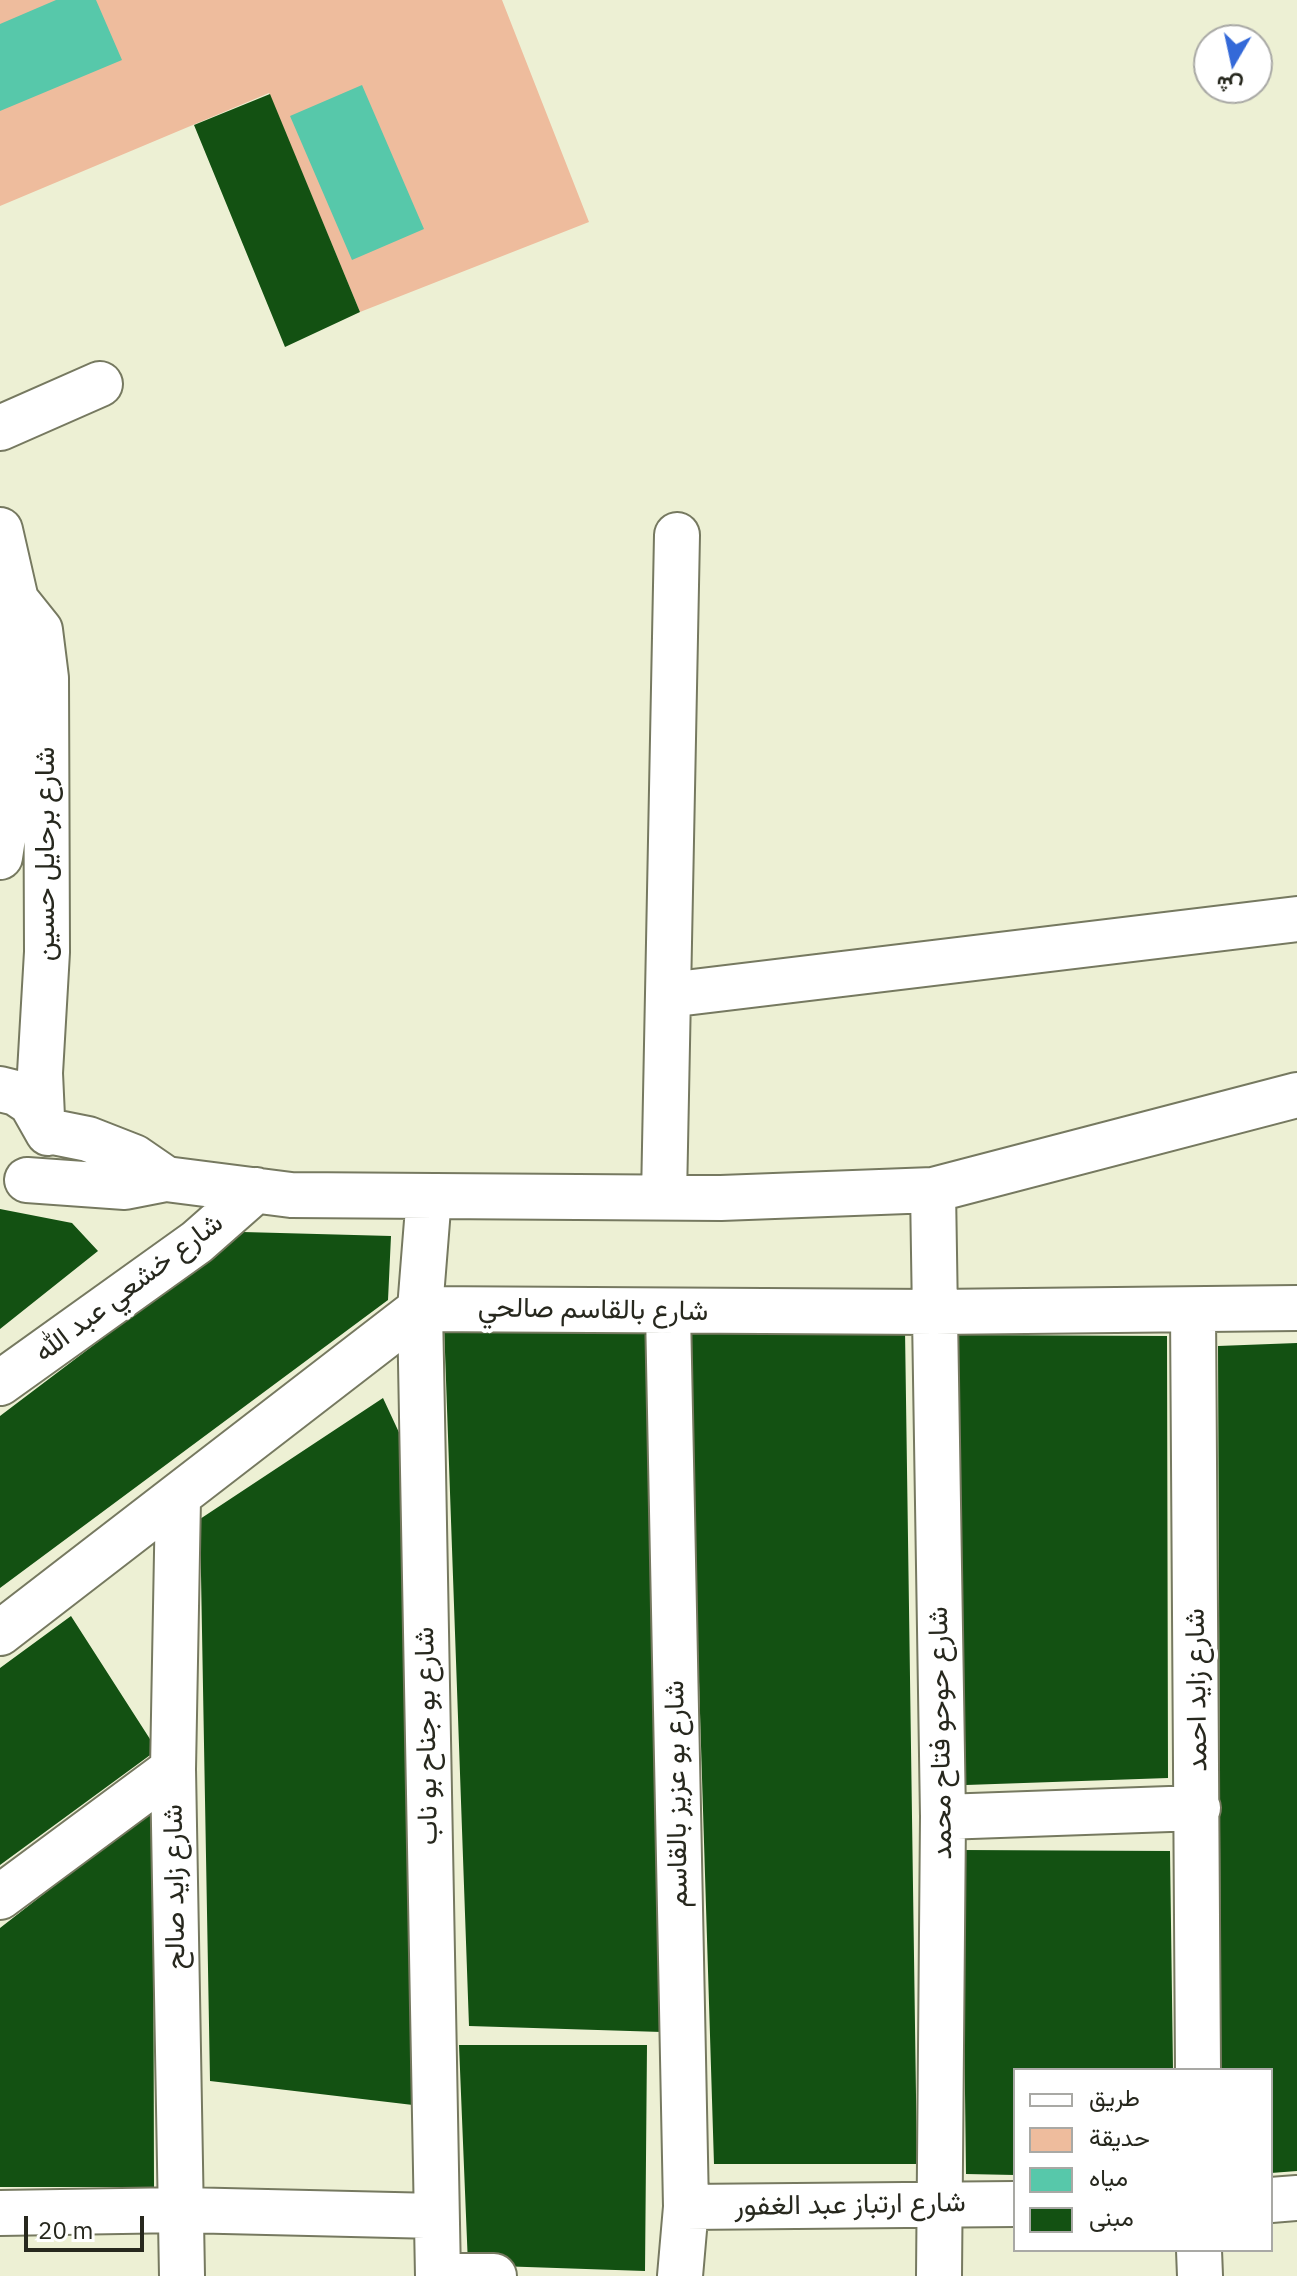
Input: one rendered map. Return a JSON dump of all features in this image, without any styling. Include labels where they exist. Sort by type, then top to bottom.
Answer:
[{"type":"street","points":[[0,428],[100,384]]},
{"type":"street","name":"شارع برحايل حسين","points":[[0,530],[16,600],[11,633],[5,825],[0,857]]},
{"type":"street","points":[[664,1197],[677,535]]},
{"type":"street","name":"شارع برحايل حسين","points":[[16,600],[40,630],[46,678],[47,937],[40,1073],[45,1124]]},
{"type":"street","points":[[668,995],[1297,919]]},
{"type":"street","points":[[0,1089],[16,1093],[31,1103],[45,1124],[45,1151],[13,1184]]},
{"type":"street","points":[[13,1184],[125,1187],[166,1179],[291,1195],[429,1196],[664,1197],[933,1190],[1297,1095]]},
{"type":"street","points":[[45,1124],[134,1157],[166,1179]]},
{"type":"street","name":"شارع خشعي عبد الله","points":[[0,1383],[197,1242],[256,1190]]},
{"type":"street","name":"شارع حوحو فتاح محمد","points":[[933,1190],[943,1817],[939,2276]]},
{"type":"street","name":"شارع بو جناح بو ناب","points":[[429,1196],[420,1309],[438,2276]]},
{"type":"street","name":"شارع بالقاسم صالحي","points":[[420,1309],[935,1312],[1297,1308]]},
{"type":"street","points":[[0,1633],[178,1499],[420,1309]]},
{"type":"street","name":"شارع زايد احمد","points":[[1193,1310],[1198,2068]]},
{"type":"street","name":"شارع بو عزيز بالقاسم","points":[[668,1312],[686,2207],[680,2276]]},
{"type":"street","name":"شارع زايد صالح","points":[[178,1499],[173,1769],[182,2276]]},
{"type":"street","points":[[0,1897],[173,1769]]},
{"type":"street","points":[[943,1817],[1198,1808]]},
{"type":"street","points":[[1273,2200],[1297,2198]]},
{"type":"street","name":"شارع ارتباز عبد الغفور","points":[[686,2207],[1013,2204]]},
{"type":"street","points":[[0,2213],[182,2210],[436,2216]]},
{"type":"street","points":[[1199,2252],[1200,2276]]},
{"type":"street","points":[[438,2276],[494,2276]]},
{"type":"green space","points":[[0,0],[502,0],[589,222],[360,312],[269,93],[0,206]]},
{"type":"water","points":[[56,0],[96,0],[122,60],[0,111],[0,24]]},
{"type":"water","points":[[362,85],[424,229],[352,260],[290,116]]},
{"type":"building","points":[[270,94],[360,312],[285,347],[194,125]]},
{"type":"building","points":[[0,1209],[72,1223],[98,1251],[0,1329]]},
{"type":"building","points":[[243,1232],[391,1236],[388,1300],[0,1588],[0,1416]]},
{"type":"building","points":[[647,1322],[662,2032],[469,2026],[444,1324]]},
{"type":"building","points":[[688,1327],[905,1330],[917,2164],[714,2164]]},
{"type":"building","points":[[956,1335],[1167,1336],[1168,1778],[966,1785]]},
{"type":"building","points":[[1297,1343],[1297,2171],[1273,2173],[1273,2068],[1221,2068],[1218,1346]]},
{"type":"building","points":[[383,1398],[409,1454],[413,2105],[210,2081],[200,1519]]},
{"type":"building","points":[[71,1616],[157,1750],[0,1865],[0,1668]]},
{"type":"building","points":[[153,1809],[154,2187],[0,2187],[0,1928]]},
{"type":"building","points":[[962,1850],[1170,1851],[1173,2068],[1013,2068],[1013,2175],[966,2174]]},
{"type":"building","points":[[459,2045],[647,2045],[645,2271],[468,2265]]}]
